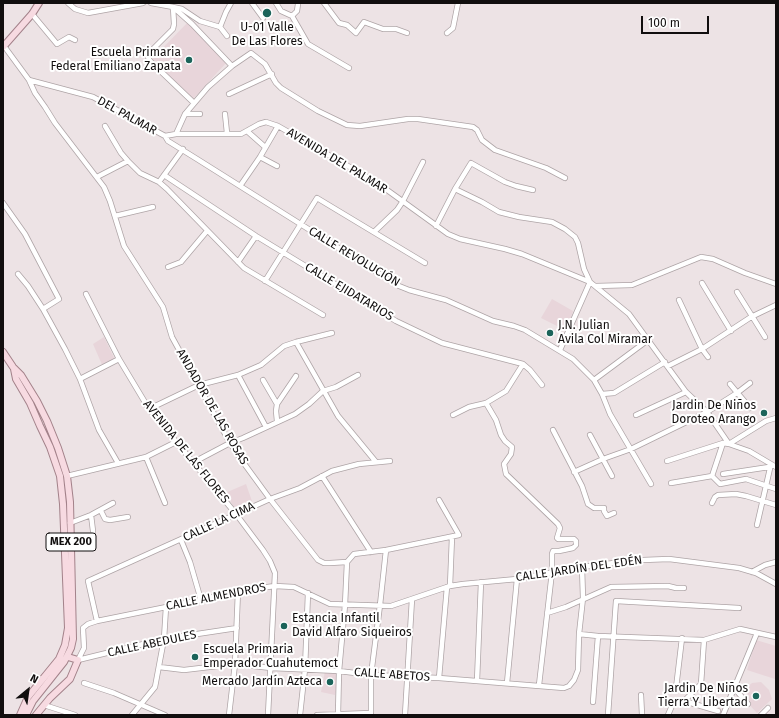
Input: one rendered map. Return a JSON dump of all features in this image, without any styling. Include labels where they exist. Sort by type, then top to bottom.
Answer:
[{"type":"main road","points":[[3,47],[40,3]]},
{"type":"main road","name":"MEX 200","points":[[3,352],[21,375],[37,401],[58,448],[67,476],[70,502],[74,628],[73,639],[68,657],[33,701],[26,715]]},
{"type":"main road","name":"MEX 200","points":[[14,367],[16,379],[30,403],[60,476],[63,504],[68,628],[65,645],[59,659],[28,697],[20,715]]},
{"type":"main road","points":[[36,715],[70,679],[78,660],[68,657]]},
{"type":"street","points":[[68,3],[75,9],[88,12],[143,3]]},
{"type":"street","points":[[151,3],[182,9],[200,22],[220,27],[227,36]]},
{"type":"street","points":[[220,27],[231,3]]},
{"type":"street","points":[[252,3],[263,18]]},
{"type":"street","points":[[276,3],[281,11],[292,16],[308,44],[349,68]]},
{"type":"street","points":[[292,16],[297,11],[299,3]]},
{"type":"street","points":[[324,3],[339,23],[347,25],[356,33],[364,22],[383,29],[396,29],[407,33]]},
{"type":"street","points":[[447,33],[453,28],[458,3]]},
{"type":"street","points":[[173,7],[192,24],[232,66]]},
{"type":"street","points":[[173,7],[173,28],[147,55],[150,61],[194,103]]},
{"type":"street","points":[[32,14],[57,44],[69,37],[75,40]]},
{"type":"street","points":[[3,47],[29,80]]},
{"type":"street","points":[[176,134],[185,114],[208,87],[232,66],[251,53],[265,64],[276,83],[281,88],[318,111],[347,125],[360,126],[418,119],[473,127],[477,130],[482,140],[495,150],[546,168],[565,178]]},
{"type":"street","points":[[228,94],[272,74]]},
{"type":"street","name":"DEL PALMAR","points":[[29,80],[94,97],[164,136],[176,134],[226,133],[234,135],[241,134],[258,124],[266,122]]},
{"type":"street","name":"ANDADOR DE LAS ROSAS","points":[[29,80],[35,93],[55,123],[104,187],[124,246],[163,307],[172,338],[230,443],[270,499],[318,560],[330,563],[347,562]]},
{"type":"street","points":[[185,114],[200,114]]},
{"type":"street","points":[[225,114],[226,133]]},
{"type":"street","name":"AVENIDA DEL PALMAR","points":[[266,122],[278,126],[376,182],[448,234],[460,239],[505,248],[590,282],[596,286],[629,314],[686,392],[707,412],[729,444]]},
{"type":"street","points":[[105,126],[128,162],[140,173],[159,182],[244,268],[323,315]]},
{"type":"street","points":[[240,186],[260,157],[278,126]]},
{"type":"street","points":[[247,131],[265,147]]},
{"type":"street","name":"CALLE REVOLUCIÓN","points":[[164,136],[168,141],[399,286],[446,300],[493,321],[519,328],[539,337],[560,350],[594,380],[602,394],[610,414],[651,484]]},
{"type":"street","points":[[159,182],[183,149]]},
{"type":"street","points":[[260,157],[277,166]]},
{"type":"street","points":[[97,177],[128,162]]},
{"type":"street","points":[[374,232],[397,210],[423,162]]},
{"type":"street","points":[[436,226],[455,188],[471,163],[506,182],[533,190]]},
{"type":"street","name":"CALLE EJIDATARIOS","points":[[164,175],[283,253],[396,321],[442,344],[522,364]]},
{"type":"street","points":[[455,188],[499,212],[519,217],[552,222],[574,236],[578,243],[584,269],[590,282],[560,350]]},
{"type":"street","points":[[265,281],[317,198],[425,263]]},
{"type":"street","points":[[3,203],[25,234],[59,299],[43,308]]},
{"type":"street","points":[[115,216],[153,207]]},
{"type":"street","points":[[168,267],[181,262],[207,231]]},
{"type":"street","points":[[238,262],[256,236]]},
{"type":"street","points":[[596,286],[632,284],[701,257],[713,259],[744,273],[776,284]]},
{"type":"street","points":[[18,274],[43,308],[80,379],[99,430],[118,463]]},
{"type":"street","points":[[702,283],[731,331]]},
{"type":"street","points":[[736,292],[748,309],[751,317],[765,336]]},
{"type":"street","name":"AVENIDA DE LAS FLORES","points":[[86,294],[119,359],[149,409],[236,514],[270,561],[275,573],[275,586],[268,715]]},
{"type":"street","points":[[679,300],[702,349],[708,358]]},
{"type":"street","points":[[602,394],[614,393],[666,364],[702,349],[751,317],[776,305]]},
{"type":"street","points":[[149,409],[199,385],[238,375],[261,365],[284,346],[332,333]]},
{"type":"street","points":[[594,380],[648,340]]},
{"type":"street","points":[[296,342],[338,416],[376,462]]},
{"type":"street","points":[[80,379],[119,359]]},
{"type":"street","points":[[453,415],[469,407],[486,403],[506,391],[522,364],[530,370],[542,385]]},
{"type":"street","points":[[238,375],[266,427]]},
{"type":"street","points":[[194,462],[230,443],[295,414],[323,391],[336,387],[358,375]]},
{"type":"street","points":[[277,421],[276,411],[278,404],[296,376]]},
{"type":"street","points":[[263,380],[278,404]]},
{"type":"street","points":[[730,384],[750,408]]},
{"type":"street","points":[[574,472],[603,459],[631,449],[707,412],[737,394],[750,384]]},
{"type":"street","points":[[636,415],[686,392]]},
{"type":"street","points":[[486,403],[496,420],[501,435],[512,447],[511,454],[504,464],[506,474],[531,496],[558,524],[560,528],[558,539],[574,539],[576,541],[576,545],[573,548],[554,551],[540,685]]},
{"type":"street","points":[[729,444],[766,421],[776,418]]},
{"type":"street","points":[[553,430],[582,486],[588,504],[594,508],[604,509],[607,516],[614,513]]},
{"type":"street","points":[[590,435],[612,476]]},
{"type":"street","points":[[67,476],[118,463],[146,458],[176,442]]},
{"type":"street","points":[[712,476],[723,443]]},
{"type":"street","points":[[667,461],[723,443],[749,450],[770,465],[776,467]]},
{"type":"street","points":[[146,458],[165,503]]},
{"type":"street","name":"CALLE LA CIMA","points":[[97,621],[88,581],[270,499],[300,488],[332,471],[359,464],[390,461]]},
{"type":"street","points":[[723,474],[770,465]]},
{"type":"street","points":[[757,525],[770,465]]},
{"type":"street","points":[[322,476],[371,552]]},
{"type":"street","points":[[671,483],[712,476]]},
{"type":"street","points":[[712,476],[720,484],[746,479],[776,489]]},
{"type":"street","points":[[712,503],[718,495],[746,496],[776,505]]},
{"type":"street","points":[[339,714],[339,671],[347,562],[354,554],[386,550],[459,535],[439,500]]},
{"type":"street","points":[[70,523],[101,511],[113,503]]},
{"type":"street","points":[[101,511],[105,519],[110,520],[128,516]]},
{"type":"street","points":[[91,515],[93,531]]},
{"type":"street","points":[[439,678],[452,537]]},
{"type":"street","points":[[181,540],[190,562],[201,600]]},
{"type":"street","points":[[317,715],[371,713],[371,675],[386,550]]},
{"type":"street","name":"CALLE JARDÍN DEL EDÉN","points":[[448,587],[517,579],[582,567],[643,560],[668,559],[739,568],[752,572],[776,584]]},
{"type":"street","points":[[752,572],[765,565],[776,562]]},
{"type":"street","points":[[582,567],[583,598],[579,634],[704,640],[740,629],[776,637]]},
{"type":"street","points":[[507,683],[517,579]]},
{"type":"street","points":[[477,681],[481,582]]},
{"type":"street","name":"CALLE ALMENDROS","points":[[78,660],[84,648],[83,628],[88,624],[238,591],[275,586],[294,587],[330,604],[391,606],[448,587]]},
{"type":"street","points":[[547,613],[611,587],[668,586],[684,588]]},
{"type":"street","points":[[229,715],[235,664],[238,591]]},
{"type":"street","points":[[300,715],[305,669],[308,593]]},
{"type":"street","points":[[405,715],[412,599]]},
{"type":"street","points":[[608,715],[616,601],[739,608]]},
{"type":"street","points":[[132,715],[155,687],[164,639],[166,607]]},
{"type":"street","name":"CALLE ABEDULES","points":[[78,660],[164,639],[237,628]]},
{"type":"street","points":[[668,715],[674,701],[684,701],[716,713],[724,712],[735,689],[757,632]]},
{"type":"street","name":"CALLE ABETOS","points":[[158,667],[184,670],[235,664],[271,668],[339,671],[371,675],[439,678],[564,688],[569,686],[574,680],[578,670],[579,634]]},
{"type":"street","points":[[593,702],[598,636]]},
{"type":"street","points":[[676,688],[682,638]]},
{"type":"street","points":[[684,701],[701,684],[704,640]]},
{"type":"street","points":[[84,683],[142,704],[165,715]]},
{"type":"street","points":[[735,689],[748,704]]},
{"type":"street","points":[[641,696],[642,715]]},
{"type":"street","points":[[44,705],[75,715]]},
{"type":"street","points":[[761,715],[768,708]]},
{"type":"shaded area","name":"Escuela Primaria Federal Emiliano Zapata","points":[[188,22],[227,62],[193,99],[152,59]]},
{"type":"shaded area","points":[[552,299],[573,311],[567,331],[541,318]]},
{"type":"shaded area","points":[[104,337],[115,360],[103,367],[93,344]]},
{"type":"shaded area","points":[[246,484],[253,504],[236,510],[225,493]]},
{"type":"shaded area","points":[[756,640],[776,646],[775,679],[747,670]]},
{"type":"shaded area","name":"Mercado Jardín Azteca","points":[[325,671],[338,672],[335,695],[321,692]]},
{"type":"shaded area","name":"Jardin De Niños Tierra Y Libertad","points":[[761,682],[769,690],[772,699],[757,713],[739,694],[752,683]]},
{"type":"place","name":"U-01 Valle De Las Flores","points":[[267,13]]},
{"type":"place","name":"Escuela Primaria Federal Emiliano Zapata","points":[[189,60]]},
{"type":"place","name":"J.N. Julian Avila Col Miramar","points":[[550,333]]},
{"type":"place","name":"Jardin De Niños Doroteo Arango","points":[[764,413]]},
{"type":"place","name":"Estancia Infantil David Alfaro Siqueiros","points":[[284,626]]},
{"type":"place","name":"Escuela Primaria Emperador Cuahutemoct","points":[[195,657]]},
{"type":"place","name":"Mercado Jardín Azteca","points":[[330,682]]},
{"type":"place","name":"Jardin De Niños Tierra Y Libertad","points":[[756,696]]}]
